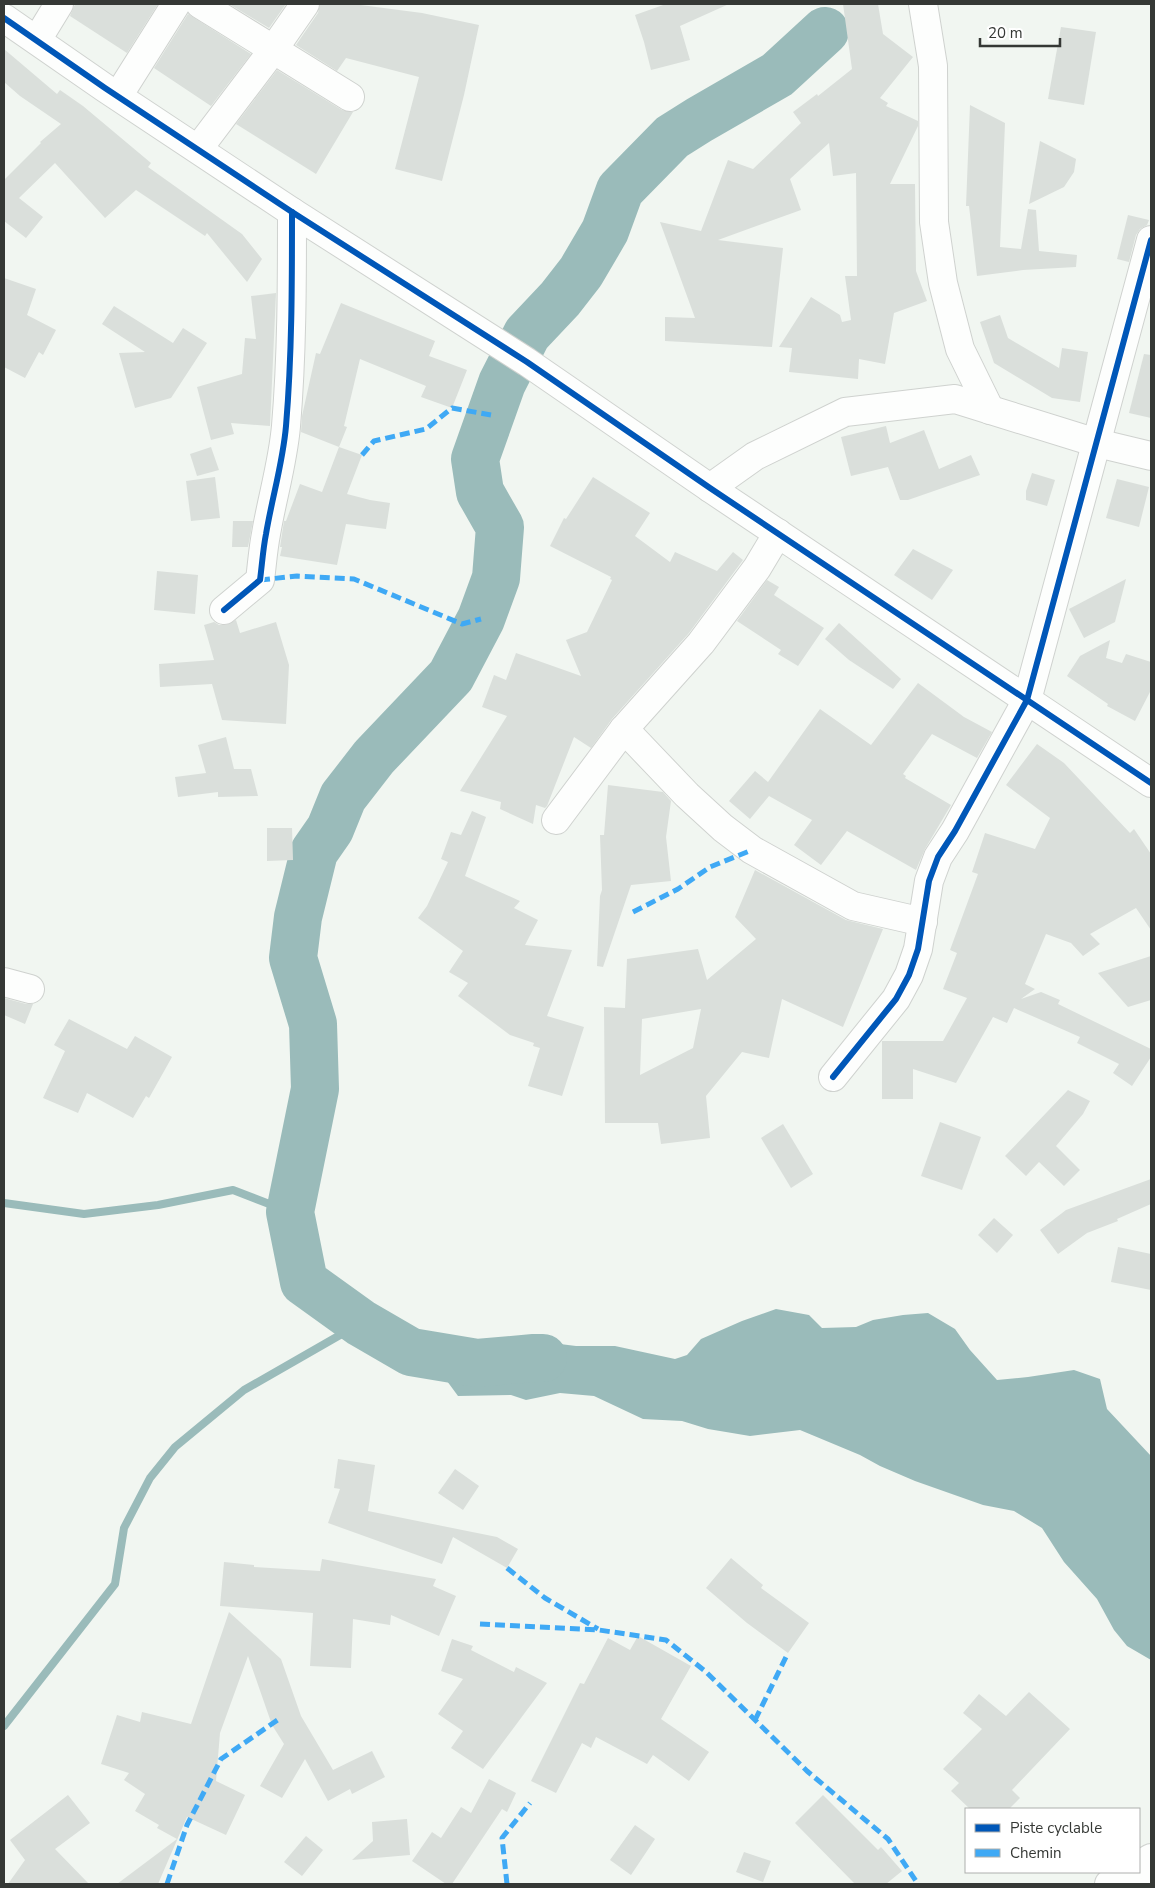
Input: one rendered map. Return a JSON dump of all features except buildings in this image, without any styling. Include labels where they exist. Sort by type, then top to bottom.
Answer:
[{"type":"street","points":[[37,40],[59,4]]},
{"type":"street","points":[[118,96],[176,4]]},
{"type":"street","points":[[200,4],[350,98]]},
{"type":"street","points":[[198,149],[273,50],[305,4]]},
{"type":"street","points":[[923,4],[933,66],[934,222],[943,283],[960,349],[990,410]]},
{"type":"street","points":[[4,18],[292,212],[527,362],[710,488],[1151,783]]},
{"type":"street","points":[[224,610],[260,580],[266,534],[278,477],[286,427],[288,390],[292,212]]},
{"type":"street","points":[[833,1077],[896,999],[909,975],[918,949],[929,881],[938,857],[955,832],[1027,700],[1151,240]]},
{"type":"street","points":[[710,488],[755,456],[844,412],[955,399],[1097,443],[1151,456]]},
{"type":"street","points":[[556,820],[624,729],[701,643],[757,568],[778,533]]},
{"type":"street","points":[[624,729],[687,795],[723,828],[752,850],[853,906],[923,922]]},
{"type":"street","points":[[4,982],[30,989]]},
{"type":"street","points":[[1140,1864],[1151,1858]]},
{"type":"street","points":[[1109,1884],[1126,1873]]},
{"type":"water","points":[[776,1309],[809,1315],[822,1328],[856,1327],[873,1320],[928,1313],[955,1329],[970,1350],[997,1380],[1074,1370],[1100,1379],[1107,1409],[1151,1456],[1151,1660],[1127,1646],[1114,1630],[1097,1599],[1064,1562],[1042,1528],[1014,1511],[983,1505],[915,1481],[800,1430],[750,1436],[708,1429],[682,1421],[643,1419],[594,1396],[560,1393],[526,1400],[511,1395],[458,1396],[447,1381],[449,1368],[477,1363],[509,1350],[544,1342],[576,1346],[615,1346],[675,1359],[687,1355],[701,1339]]},
{"type":"waterway","points":[[543,1358],[477,1363],[411,1352],[361,1323],[304,1282],[290,1212],[315,1089],[313,1024],[293,958],[298,917],[314,852],[330,829],[343,797],[374,757],[451,676],[481,619],[496,578],[500,527],[480,492],[475,459],[502,383],[527,334],[560,299],[581,272],[605,231],[620,190],[672,137],[777,75],[825,31]]},
{"type":"waterway","points":[[4,1203],[84,1214],[158,1205],[233,1190],[290,1212]]},
{"type":"waterway","points":[[4,1726],[115,1584],[124,1528],[150,1478],[175,1447],[244,1390],[361,1323]]},
{"type":"marked path","points":[[362,455],[374,441],[426,429],[452,408],[491,415]]},
{"type":"marked path","points":[[260,580],[297,576],[354,579],[462,624],[481,619]]},
{"type":"marked path","points":[[633,912],[678,889],[710,867],[752,850]]},
{"type":"marked path","points":[[507,1568],[545,1598],[598,1629]]},
{"type":"marked path","points":[[480,1624],[599,1630],[666,1640],[705,1671],[807,1771],[888,1839],[918,1884]]},
{"type":"marked path","points":[[755,1720],[788,1653]]},
{"type":"marked path","points":[[167,1884],[187,1825],[221,1759],[279,1719]]},
{"type":"marked path","points":[[507,1884],[502,1838],[530,1803]]},
{"type":"cycle path","points":[[4,18],[105,88],[292,212],[527,362],[710,488],[1151,783]]},
{"type":"cycle path","points":[[224,610],[260,580],[265,540],[282,453],[286,426],[291,346],[292,212]]},
{"type":"cycle path","points":[[833,1077],[896,999],[909,975],[918,949],[929,881],[938,857],[955,831],[1027,700],[1151,240]]}]
